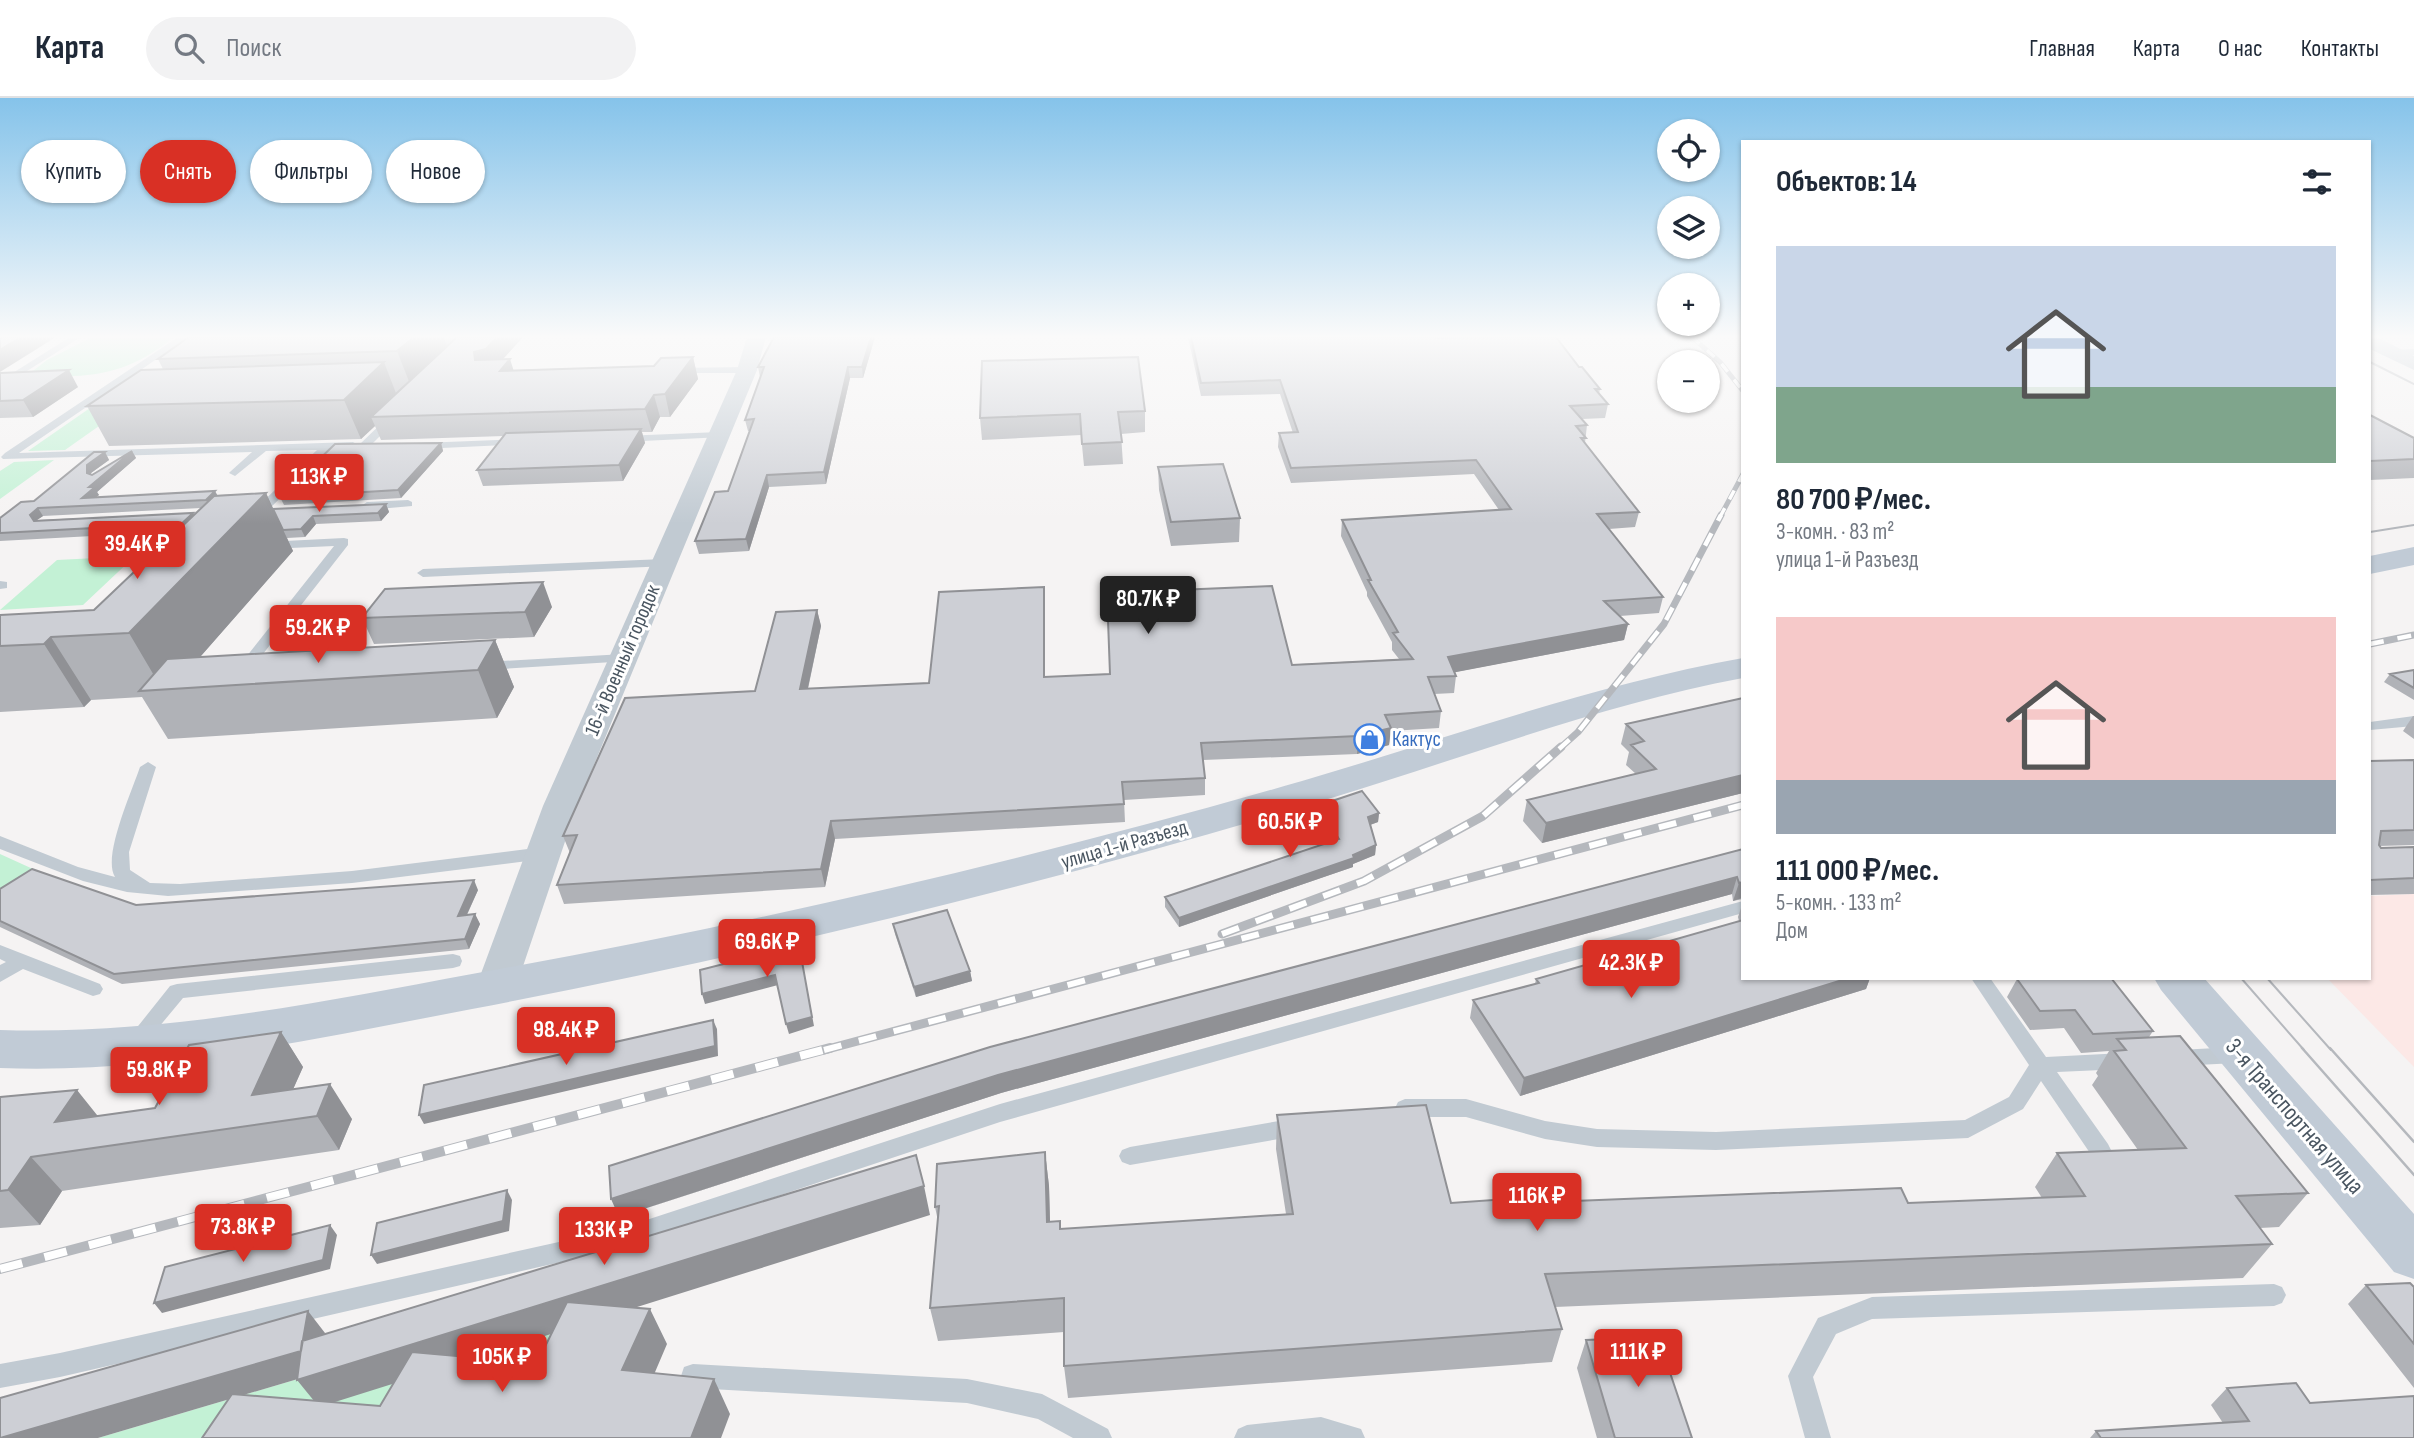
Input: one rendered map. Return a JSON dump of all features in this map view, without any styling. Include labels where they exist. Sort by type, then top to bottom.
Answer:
[{"type":"main road","points":[[2371,565],[2414,556]]},
{"type":"main road","name":"улица 1-й Разъезд","points":[[0,1049],[32,1052],[131,1047],[329,1018],[496,987],[952,891],[1350,779],[1523,721],[1607,697],[1695,676],[1741,668]]},
{"type":"main road","name":"3-я Транспортная улица","points":[[2179,980],[2414,1254]]},
{"type":"street","name":"16-й Военный городок","points":[[496,987],[560,806],[734,400]]},
{"type":"lane","points":[[4,459],[92,400]]},
{"type":"lane","points":[[84,405],[125,403]]},
{"type":"lane","points":[[365,445],[400,411]]},
{"type":"lane","points":[[608,439],[719,435]]},
{"type":"lane","points":[[414,446],[539,442]]},
{"type":"lane","points":[[4,459],[263,448],[365,445],[386,447]]},
{"type":"lane","points":[[259,512],[327,446]]},
{"type":"lane","points":[[235,473],[263,448]]},
{"type":"lane","points":[[107,469],[129,453]]},
{"type":"lane","points":[[354,507],[408,504]]},
{"type":"lane","points":[[246,512],[286,510]]},
{"type":"lane","points":[[249,679],[235,680],[344,542],[251,546]]},
{"type":"lane","points":[[422,573],[664,563]]},
{"type":"lane","points":[[471,667],[624,658]]},
{"type":"lane","points":[[2371,726],[2414,721]]},
{"type":"lane","points":[[148,767],[120,852],[121,873],[150,890]]},
{"type":"lane","points":[[0,842],[57,868],[107,883],[150,890],[296,882],[544,853]]},
{"type":"lane","points":[[0,1376],[73,1362],[622,1238],[1000,1113],[1741,908]]},
{"type":"lane","points":[[0,952],[93,989]]},
{"type":"lane","points":[[0,975],[20,961]]},
{"type":"lane","points":[[131,1047],[177,991],[453,961]]},
{"type":"lane","points":[[1981,980],[2100,1150]]},
{"type":"lane","points":[[2040,1065],[2242,1055]]},
{"type":"lane","points":[[1386,1111],[1413,1107],[1466,1108],[1545,1130],[1597,1138],[1716,1141],[1968,1129],[2016,1103],[2040,1065]]},
{"type":"lane","points":[[1130,1156],[1319,1123]]},
{"type":"lane","points":[[1818,1438],[1800,1376],[1827,1326],[1872,1308],[2274,1295]]},
{"type":"lane","points":[[693,1376],[967,1391],[1042,1407],[1098,1438]]},
{"type":"lane","points":[[1247,1438],[1321,1430],[1352,1438]]},
{"type":"shaded area","points":[[2414,894],[2414,1067],[2329,980],[2371,980],[2371,896]]},
{"type":"green space","points":[[126,407],[65,450],[28,451],[90,408]]},
{"type":"green space","points":[[54,460],[0,499],[0,471],[14,462]]},
{"type":"green space","points":[[135,556],[83,605],[0,610],[57,560]]},
{"type":"green space","points":[[0,854],[33,869],[0,897]]},
{"type":"green space","points":[[578,1325],[586,1338],[412,1432],[257,1438],[98,1438],[318,1373]]},
{"type":"building","points":[[97,400],[344,400],[344,400],[87,406]]},
{"type":"building","points":[[390,400],[651,400],[645,409],[371,417]]},
{"type":"building","points":[[752,400],[841,400],[824,472],[767,475],[746,539],[695,541],[715,492],[728,491],[754,419],[745,420]]},
{"type":"building","points":[[981,400],[1144,400],[1145,411],[1118,412],[1122,442],[1082,444],[1080,414],[980,418]]},
{"type":"building","points":[[1287,400],[1604,400],[1608,404],[1570,406],[1587,425],[1576,426],[1586,438],[1581,438],[1639,512],[1597,514],[1663,597],[1604,601],[1628,624],[1448,657],[1456,676],[1428,677],[1441,711],[1385,715],[1391,728],[1358,736],[1201,743],[1205,778],[1122,782],[1124,804],[831,821],[821,869],[557,885],[577,835],[563,836],[625,698],[755,691],[776,612],[817,610],[800,689],[929,683],[939,592],[1044,587],[1044,677],[1110,674],[1107,593],[1272,586],[1292,665],[1413,659],[1393,633],[1398,632],[1368,580],[1371,580],[1342,520],[1511,509],[1476,460],[1291,468],[1279,433],[1298,432]]},
{"type":"building","points":[[2371,416],[2414,438],[2414,459],[2371,461]]},
{"type":"building","points":[[641,429],[619,465],[477,470],[506,433]]},
{"type":"building","points":[[441,443],[398,490],[280,497],[335,444]]},
{"type":"building","points":[[132,451],[89,487],[95,487],[82,498],[215,491],[206,500],[38,508],[30,515],[34,521],[193,513],[177,528],[109,532],[114,527],[0,533],[0,518],[21,502],[34,501],[94,452],[105,452],[87,465],[87,473],[92,475]]},
{"type":"building","points":[[1223,464],[1240,518],[1171,522],[1158,467]]},
{"type":"building","points":[[266,493],[129,633],[51,637],[44,644],[0,646],[0,615],[94,610],[214,496]]},
{"type":"building","points":[[386,504],[378,513],[313,516],[301,529],[283,530],[273,509]]},
{"type":"building","points":[[543,582],[525,612],[362,618],[385,589]]},
{"type":"building","points":[[495,640],[478,670],[139,691],[167,659]]},
{"type":"building","points":[[2414,670],[2414,688],[2390,674]]},
{"type":"building","points":[[1741,698],[1741,775],[1546,823],[1527,800],[1656,769],[1631,745],[1644,741],[1626,724]]},
{"type":"building","points":[[2414,760],[2414,830],[2381,831],[2379,845],[2381,848],[2414,847],[2414,878],[2371,880],[2371,761]]},
{"type":"building","points":[[1362,791],[1379,813],[1368,817],[1376,845],[1353,855],[1354,858],[1179,918],[1165,897],[1339,839],[1317,806]]},
{"type":"building","points":[[1741,850],[1741,882],[1737,877],[998,1075],[611,1199],[609,1166],[990,1047]]},
{"type":"building","points":[[32,869],[136,905],[474,880],[458,916],[475,914],[465,939],[114,974],[0,921],[0,889]]},
{"type":"building","points":[[947,910],[970,971],[914,987],[893,924]]},
{"type":"building","points":[[1741,921],[1741,980],[1842,980],[1524,1078],[1473,1000],[1539,983],[1536,979]]},
{"type":"building","points":[[799,945],[812,1017],[786,1024],[775,975],[702,994],[700,970]]},
{"type":"building","points":[[2018,980],[2113,980],[2153,1031],[2093,1034],[2075,1010],[2040,1011]]},
{"type":"building","points":[[713,1020],[715,1046],[419,1115],[424,1085]]},
{"type":"building","points":[[281,1032],[252,1095],[330,1084],[317,1116],[31,1157],[8,1190],[0,1191],[0,1097],[77,1090],[55,1122],[155,1108],[189,1045]]},
{"type":"building","points":[[2180,1036],[2308,1193],[2236,1196],[2272,1244],[1545,1274],[1562,1329],[1064,1366],[1064,1298],[930,1308],[939,1206],[935,1207],[937,1164],[1045,1152],[1047,1222],[1060,1221],[1060,1229],[1293,1214],[1277,1115],[1426,1105],[1451,1203],[1522,1198],[1524,1203],[1901,1188],[1908,1203],[2085,1196],[2057,1153],[2186,1148],[2114,1051],[2126,1050],[2117,1039]]},
{"type":"building","points":[[916,1155],[924,1186],[297,1380],[302,1341]]},
{"type":"building","points":[[507,1190],[503,1221],[371,1255],[377,1223]]},
{"type":"building","points":[[330,1225],[323,1260],[154,1303],[165,1267]]},
{"type":"building","points":[[2410,1283],[2414,1287],[2414,1344],[2366,1285]]},
{"type":"building","points":[[567,1302],[650,1309],[622,1370],[714,1379],[691,1438],[202,1438],[232,1394],[380,1406],[412,1352],[537,1363]]},
{"type":"building","points":[[308,1311],[301,1351],[0,1438],[0,1398]]},
{"type":"building","points":[[1658,1337],[1692,1438],[1615,1438],[1586,1340]]},
{"type":"building","points":[[2296,1383],[2310,1403],[2414,1396],[2414,1438],[2101,1438],[2096,1431],[2249,1421],[2227,1388]]},
{"type":"tram line","points":[[2371,532],[2414,525]]},
{"type":"tram line","points":[[2243,980],[2304,1050]]},
{"type":"tram line","points":[[2269,980],[2331,1050]]},
{"type":"tram line","points":[[2302,1048],[2414,1175]]},
{"type":"tram line","points":[[2330,1048],[2414,1142]]},
{"type":"railway","points":[[1720,517],[1741,478]]},
{"type":"railway","points":[[1559,749],[1578,732],[1664,624],[1721,515]]},
{"type":"railway","points":[[2371,644],[2414,635]]},
{"type":"railway","points":[[1222,934],[1364,881],[1483,816],[1561,747]]},
{"type":"railway","points":[[824,1050],[1741,806]]},
{"type":"railway","points":[[0,1269],[830,1048]]},
{"type":"place","name":"Кактус","points":[[1369,739]]}]
